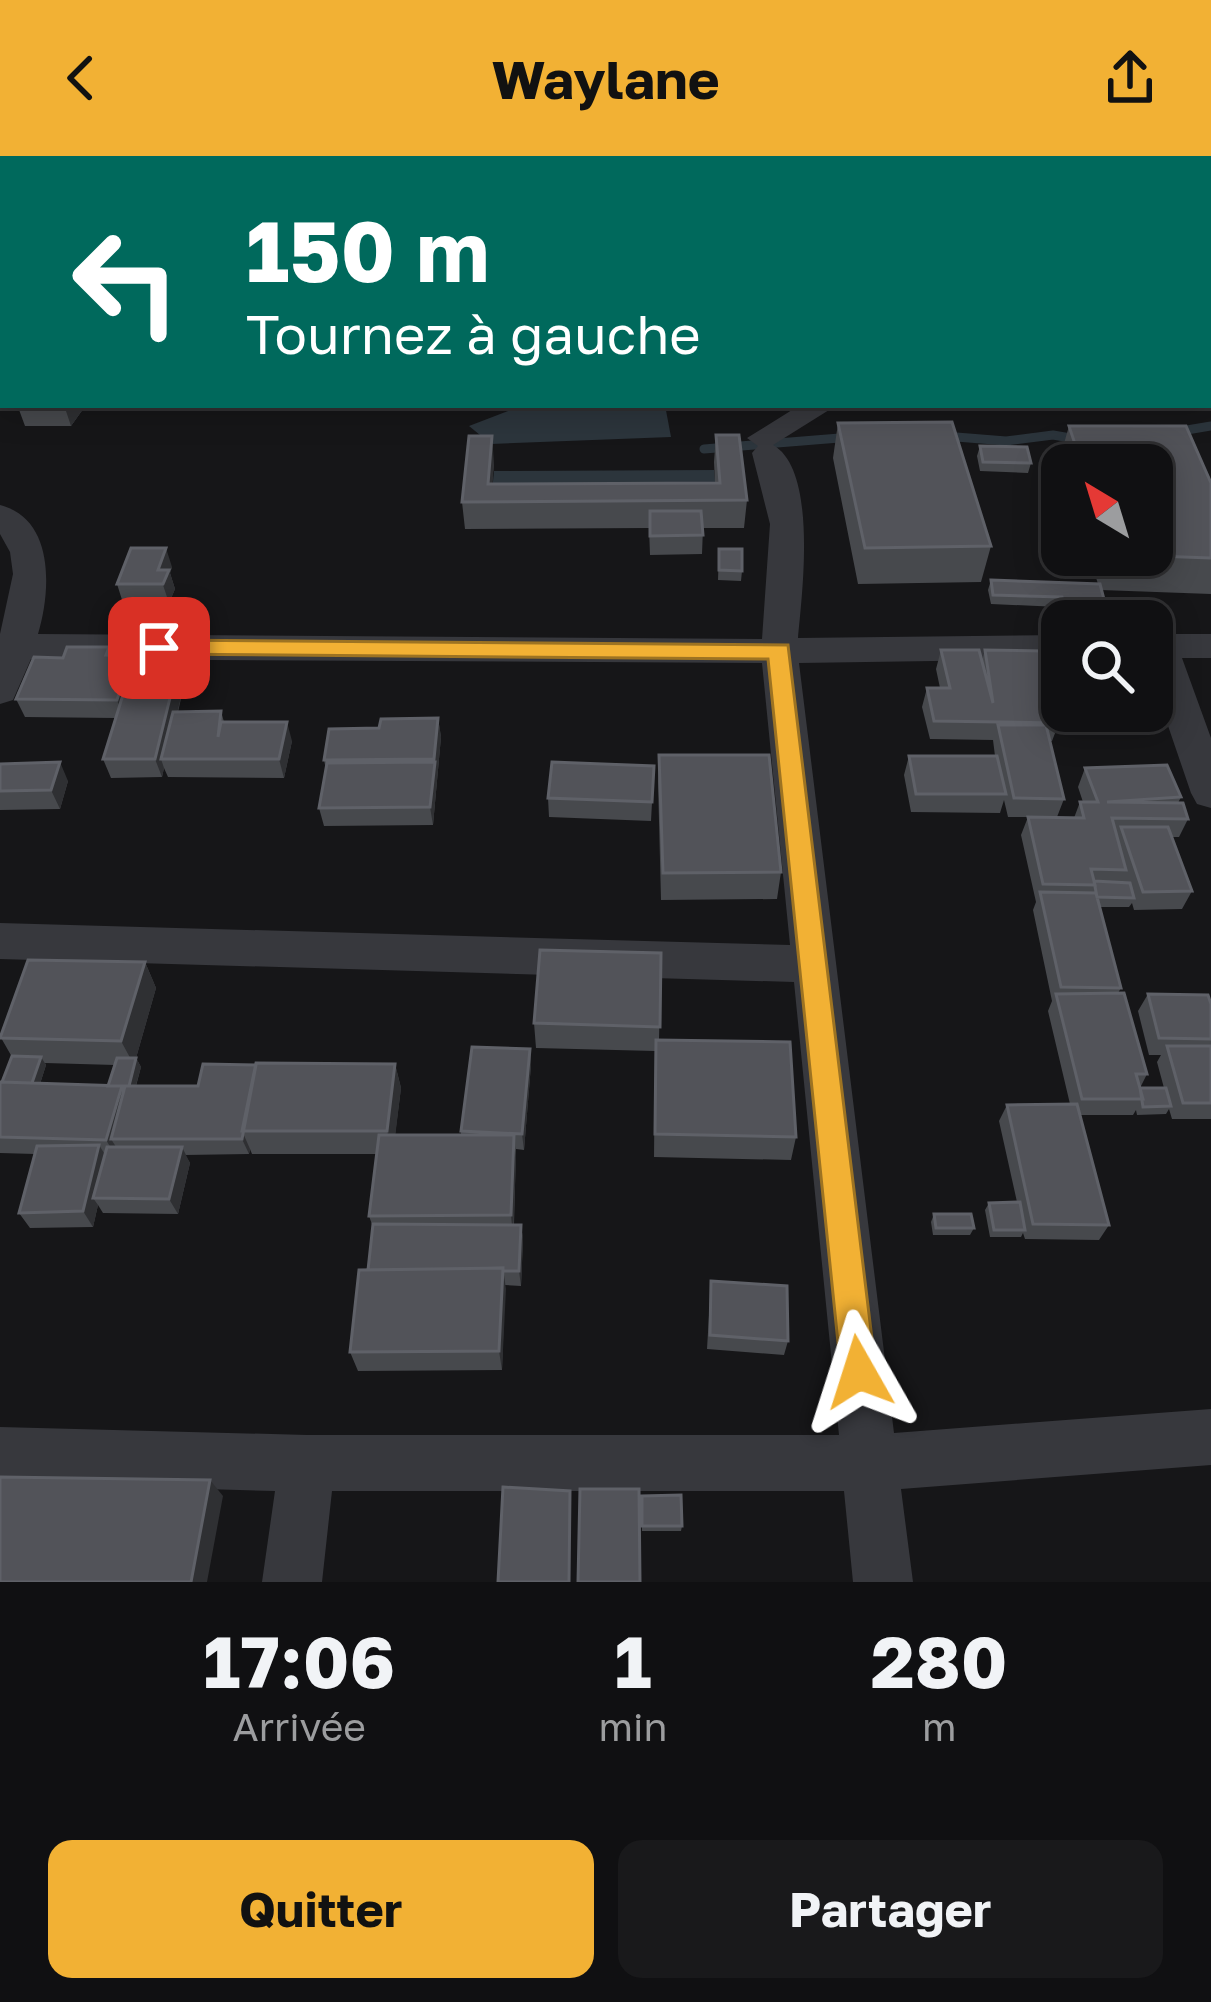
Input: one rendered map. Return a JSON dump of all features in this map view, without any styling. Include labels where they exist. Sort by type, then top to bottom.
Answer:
[{"type":"street","points":[[818,408],[765,445],[782,479],[787,560],[779,651],[883,1582]]},
{"type":"street","points":[[0,515],[14,525],[30,549],[31,577],[8,646],[0,691]]},
{"type":"street","points":[[8,646],[779,651],[1041,647]]},
{"type":"street","points":[[1173,646],[1211,646]]},
{"type":"street","points":[[1173,693],[1211,793]]},
{"type":"street","points":[[0,941],[814,964]]},
{"type":"street","points":[[0,1455],[307,1463],[868,1463],[1211,1437]]},
{"type":"street","points":[[292,1582],[307,1463]]},
{"type":"shaded area","points":[[516,408],[666,408],[671,437],[491,444],[469,426]]},
{"type":"shaded area","points":[[714,470],[718,510],[490,512],[494,471]]},
{"type":"building","points":[[952,422],[991,546],[865,548],[838,423]]},
{"type":"building","points":[[1069,426],[1186,426],[1211,483],[1211,558],[1173,557],[1173,444],[1075,444]]},
{"type":"building","points":[[716,435],[739,435],[747,500],[462,502],[469,436],[492,436],[488,484],[720,483]]},
{"type":"building","points":[[980,446],[1027,447],[1031,463],[983,462]]},
{"type":"building","points":[[650,511],[701,511],[703,535],[650,536]]},
{"type":"building","points":[[131,548],[166,548],[158,570],[169,570],[163,584],[117,584]]},
{"type":"building","points":[[719,549],[742,549],[742,571],[719,570]]},
{"type":"building","points":[[991,580],[1100,584],[1104,600],[1063,600],[993,595]]},
{"type":"building","points":[[67,647],[109,647],[106,655],[131,656],[117,700],[16,699],[34,657],[63,658]]},
{"type":"building","points":[[941,650],[979,650],[993,703],[985,650],[1041,651],[1041,723],[934,721],[927,688],[950,688]]},
{"type":"building","points":[[136,653],[181,653],[155,759],[103,759]]},
{"type":"building","points":[[221,711],[218,737],[221,722],[287,722],[279,759],[161,759],[173,712]]},
{"type":"building","points":[[438,718],[434,759],[324,760],[329,729],[379,728],[381,719]]},
{"type":"building","points":[[998,725],[1041,725],[1041,732],[1048,732],[1064,799],[1014,798]]},
{"type":"building","points":[[659,755],[769,755],[781,872],[663,873]]},
{"type":"building","points":[[909,756],[997,756],[1006,794],[916,794]]},
{"type":"building","points":[[60,762],[51,790],[0,791],[0,764]]},
{"type":"building","points":[[435,762],[430,807],[319,808],[327,763]]},
{"type":"building","points":[[552,762],[654,766],[652,802],[548,798]]},
{"type":"building","points":[[1167,765],[1181,797],[1107,802],[1183,803],[1188,819],[1112,818],[1126,870],[1091,869],[1095,885],[1043,884],[1028,817],[1084,818],[1080,802],[1098,802],[1085,768]]},
{"type":"building","points":[[1121,827],[1168,827],[1192,891],[1143,892]]},
{"type":"building","points":[[1094,881],[1130,883],[1134,898],[1097,897]]},
{"type":"building","points":[[1040,892],[1096,893],[1121,988],[1061,987]]},
{"type":"building","points":[[540,950],[661,953],[660,1027],[534,1023]]},
{"type":"building","points":[[28,960],[145,962],[121,1041],[0,1038]]},
{"type":"building","points":[[1124,993],[1147,1074],[1136,1074],[1143,1099],[1082,1099],[1056,994]]},
{"type":"building","points":[[1148,994],[1208,995],[1211,1039],[1159,1038]]},
{"type":"building","points":[[656,1040],[790,1042],[796,1137],[655,1134]]},
{"type":"building","points":[[1167,1046],[1211,1046],[1211,1103],[1183,1103]]},
{"type":"building","points":[[472,1047],[530,1049],[522,1134],[461,1131]]},
{"type":"building","points":[[12,1056],[41,1057],[32,1083],[2,1082]]},
{"type":"building","points":[[117,1058],[136,1058],[124,1090],[108,1086]]},
{"type":"building","points":[[256,1063],[395,1064],[387,1131],[242,1131]]},
{"type":"building","points":[[203,1064],[256,1065],[242,1139],[111,1139],[125,1086],[198,1086]]},
{"type":"building","points":[[0,1082],[122,1086],[106,1140],[0,1137]]},
{"type":"building","points":[[1140,1088],[1166,1088],[1171,1106],[1143,1107]]},
{"type":"building","points":[[1077,1104],[1109,1225],[1033,1224],[1007,1105]]},
{"type":"building","points":[[379,1135],[514,1135],[511,1215],[369,1216]]},
{"type":"building","points":[[99,1145],[83,1211],[19,1213],[37,1146]]},
{"type":"building","points":[[107,1147],[182,1147],[169,1199],[93,1198]]},
{"type":"building","points":[[1020,1202],[1025,1230],[994,1230],[989,1203]]},
{"type":"building","points":[[934,1214],[971,1214],[974,1228],[936,1228]]},
{"type":"building","points":[[373,1224],[521,1225],[519,1271],[368,1270]]},
{"type":"building","points":[[503,1268],[499,1351],[350,1352],[359,1270]]},
{"type":"building","points":[[711,1281],[787,1286],[788,1341],[710,1335]]},
{"type":"building","points":[[0,1477],[210,1480],[191,1582],[0,1582]]},
{"type":"building","points":[[503,1487],[570,1491],[569,1582],[498,1582]]},
{"type":"building","points":[[580,1489],[639,1489],[640,1582],[578,1582]]},
{"type":"building","points":[[681,1495],[682,1526],[642,1526],[642,1496]]},
{"type":"waterway","points":[[1175,432],[1211,426]]},
{"type":"waterway","points":[[944,436],[1006,441],[1053,435],[1082,440]]},
{"type":"waterway","points":[[704,449],[852,437]]},
{"type":"route","points":[[159,648],[779,651],[859,1372]]}]
